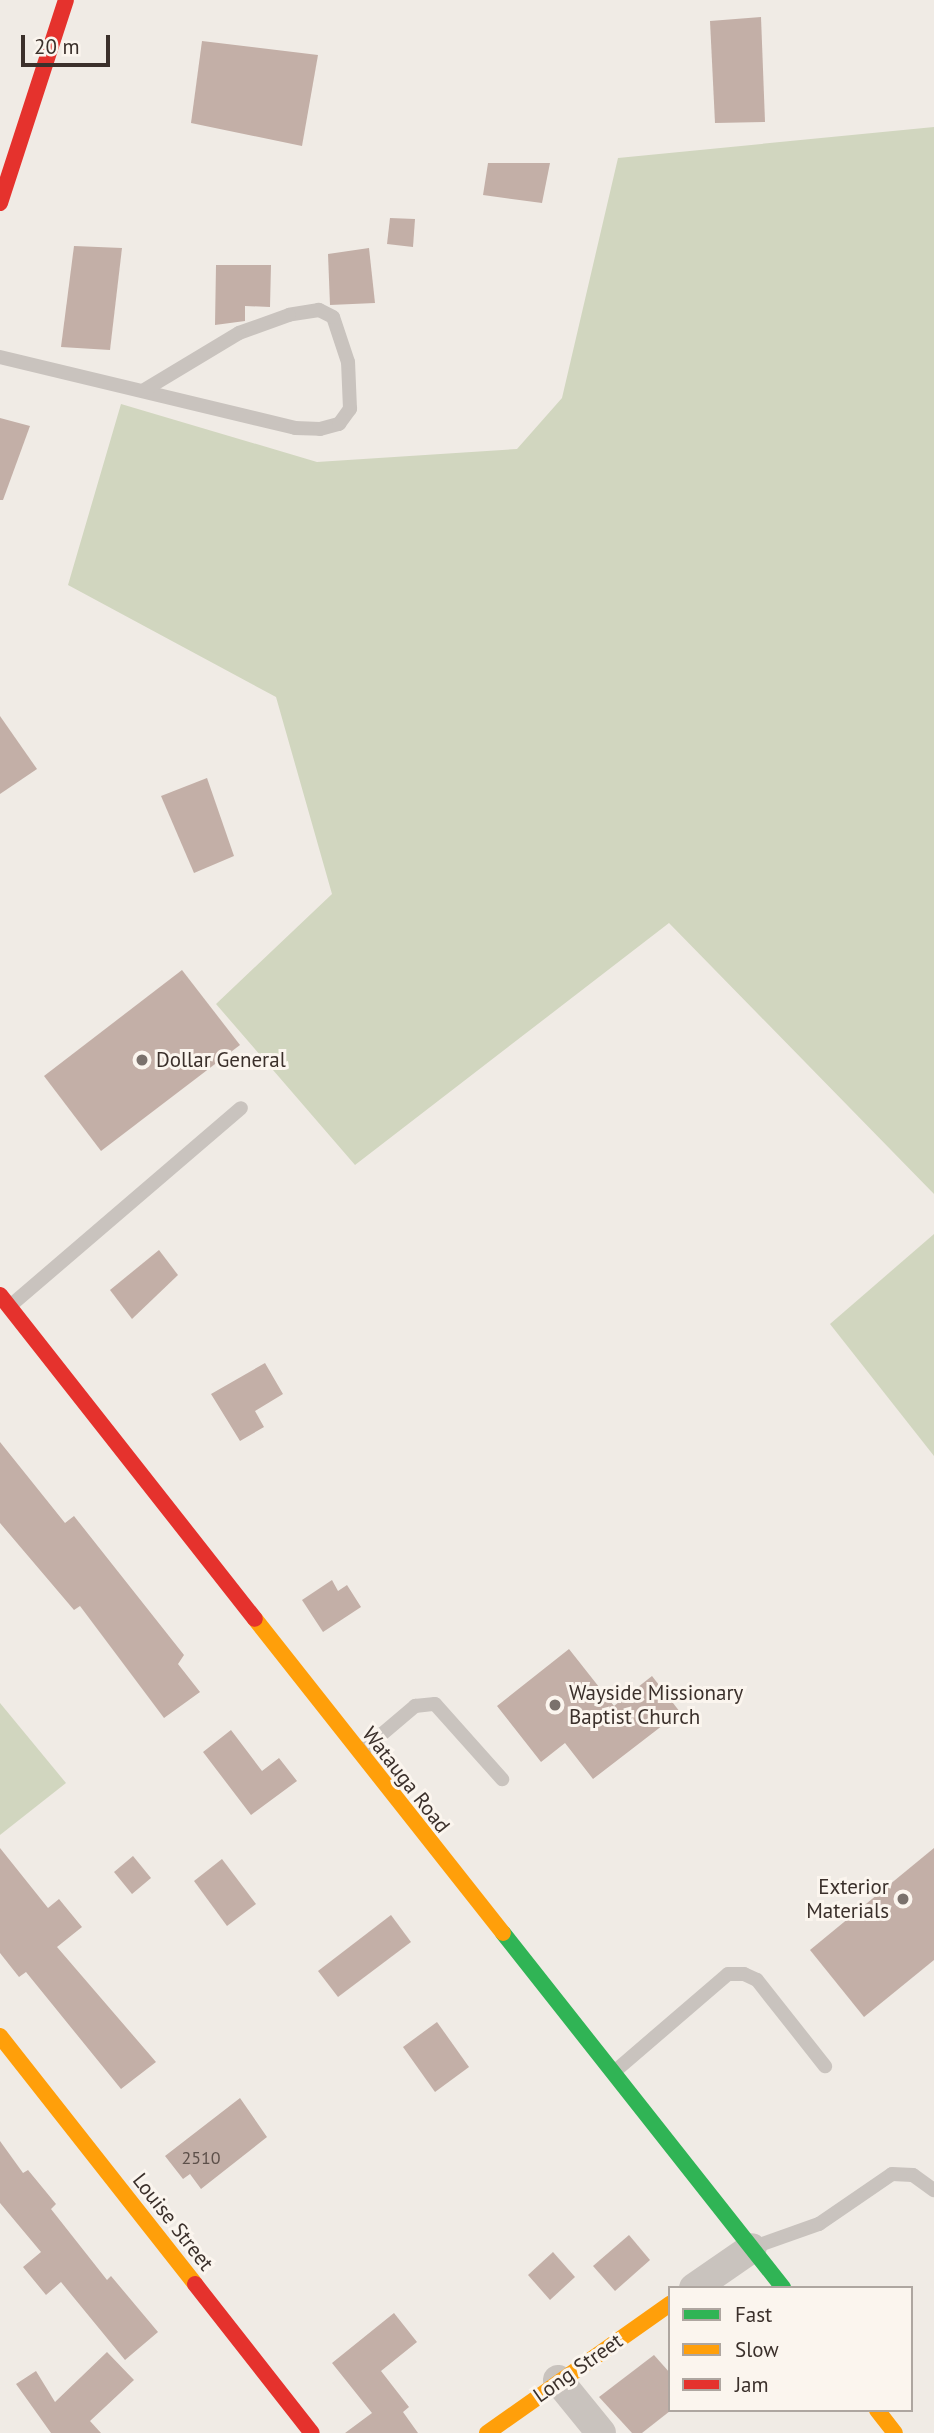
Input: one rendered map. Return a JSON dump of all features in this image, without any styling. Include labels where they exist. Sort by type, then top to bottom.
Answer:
[{"type":"main road","points":[[0,203],[66,0]]},
{"type":"main road","name":"Watauga Road","points":[[4,1301],[358,1754],[781,2286]]},
{"type":"main road","name":"Louise Street","points":[[0,2036],[313,2433]]},
{"type":"main road","name":"Long Street","points":[[487,2433],[558,2380],[668,2305]]},
{"type":"main road","points":[[879,2412],[895,2433]]},
{"type":"street","points":[[697,2286],[752,2248]]},
{"type":"street","points":[[558,2380],[601,2433]]},
{"type":"lane","points":[[0,358],[144,390],[295,428],[320,429],[340,424],[350,409],[348,362],[333,317],[319,310],[239,333],[144,390]]},
{"type":"lane","points":[[4,1301],[241,1108]]},
{"type":"lane","points":[[358,1754],[415,1706],[435,1704],[502,1779]]},
{"type":"lane","points":[[613,2073],[728,1974],[744,1974],[757,1980],[825,2066]]},
{"type":"lane","points":[[752,2248],[819,2224],[892,2174],[913,2175],[934,2190]]},
{"type":"green space","points":[[934,127],[934,1194],[669,923],[355,1165],[216,1004],[332,894],[276,697],[68,585],[121,404],[317,462],[517,449],[562,398],[618,158]]},
{"type":"green space","points":[[934,1234],[934,1456],[830,1324]]},
{"type":"green space","points":[[0,1703],[66,1783],[0,1835]]},
{"type":"building","points":[[761,17],[765,122],[715,123],[710,21]]},
{"type":"building","points":[[202,41],[318,55],[302,146],[191,123]]},
{"type":"building","points":[[488,163],[550,163],[542,203],[483,195]]},
{"type":"building","points":[[390,218],[415,219],[413,247],[387,244]]},
{"type":"building","points":[[74,246],[122,248],[110,350],[61,347]]},
{"type":"building","points":[[369,248],[375,303],[330,305],[328,254]]},
{"type":"building","points":[[216,265],[271,265],[270,307],[245,306],[245,321],[215,325]]},
{"type":"building","points":[[0,418],[30,426],[3,500],[0,500]]},
{"type":"building","points":[[0,716],[37,769],[0,794]]},
{"type":"building","points":[[207,778],[234,856],[194,873],[161,796]]},
{"type":"building","name":"Dollar General","points":[[182,970],[240,1045],[101,1151],[44,1076]]},
{"type":"building","points":[[159,1250],[178,1275],[132,1319],[110,1290]]},
{"type":"building","points":[[265,1363],[283,1394],[255,1411],[264,1427],[240,1441],[211,1394]]},
{"type":"building","points":[[0,1442],[65,1523],[74,1516],[184,1655],[178,1664],[200,1692],[164,1718],[80,1606],[74,1610],[0,1523]]},
{"type":"building","points":[[332,1580],[338,1591],[347,1585],[361,1607],[323,1632],[302,1600]]},
{"type":"building","points":[[569,1649],[614,1706],[652,1676],[680,1712],[593,1779],[565,1743],[541,1762],[497,1706]]},
{"type":"building","points":[[231,1730],[262,1771],[279,1758],[297,1781],[251,1815],[203,1752]]},
{"type":"building","points":[[0,1848],[48,1908],[59,1899],[82,1927],[57,1947],[156,2062],[121,2089],[26,1972],[19,1977],[0,1953]]},
{"type":"building","name":"Exterior Materials","points":[[934,1848],[934,1960],[864,2017],[810,1950]]},
{"type":"building","points":[[133,1856],[151,1878],[132,1894],[114,1872]]},
{"type":"building","points":[[222,1859],[256,1904],[227,1926],[194,1881]]},
{"type":"building","points":[[391,1915],[411,1942],[338,1997],[318,1971]]},
{"type":"building","points":[[437,2022],[469,2067],[435,2092],[403,2047]]},
{"type":"building","points":[[240,2098],[267,2137],[201,2189],[190,2174],[183,2179],[165,2156]]},
{"type":"building","points":[[0,2141],[23,2173],[28,2170],[56,2204],[51,2209],[107,2280],[111,2276],[158,2332],[125,2360],[61,2282],[46,2295],[23,2267],[41,2252],[0,2203]]},
{"type":"building","points":[[629,2235],[650,2260],[615,2291],[593,2266]]},
{"type":"building","points":[[553,2252],[575,2277],[550,2300],[528,2275]]},
{"type":"building","points":[[394,2313],[417,2342],[381,2371],[409,2407],[403,2412],[418,2433],[345,2433],[372,2413],[332,2363]]},
{"type":"building","points":[[107,2352],[134,2380],[90,2421],[101,2433],[51,2433],[16,2384],[36,2371],[55,2402]]},
{"type":"building","points":[[654,2355],[668,2371],[669,2412],[642,2433],[632,2433],[599,2397]]},
{"type":"traffic: fast","points":[[503,1933],[781,2286]]},
{"type":"traffic: slow","points":[[255,1619],[503,1933]]},
{"type":"traffic: slow","points":[[0,2036],[195,2284]]},
{"type":"traffic: slow","points":[[487,2433],[668,2305]]},
{"type":"traffic: slow","points":[[879,2412],[895,2433]]},
{"type":"traffic: jam","points":[[0,203],[66,0]]},
{"type":"traffic: jam","points":[[0,1295],[255,1619]]},
{"type":"traffic: jam","points":[[195,2284],[312,2433]]},
{"type":"place","name":"Dollar General","points":[[142,1060]]},
{"type":"place","name":"Wayside Missionary Baptist Church","points":[[555,1705]]},
{"type":"place","name":"Exterior Materials","points":[[903,1899]]}]
